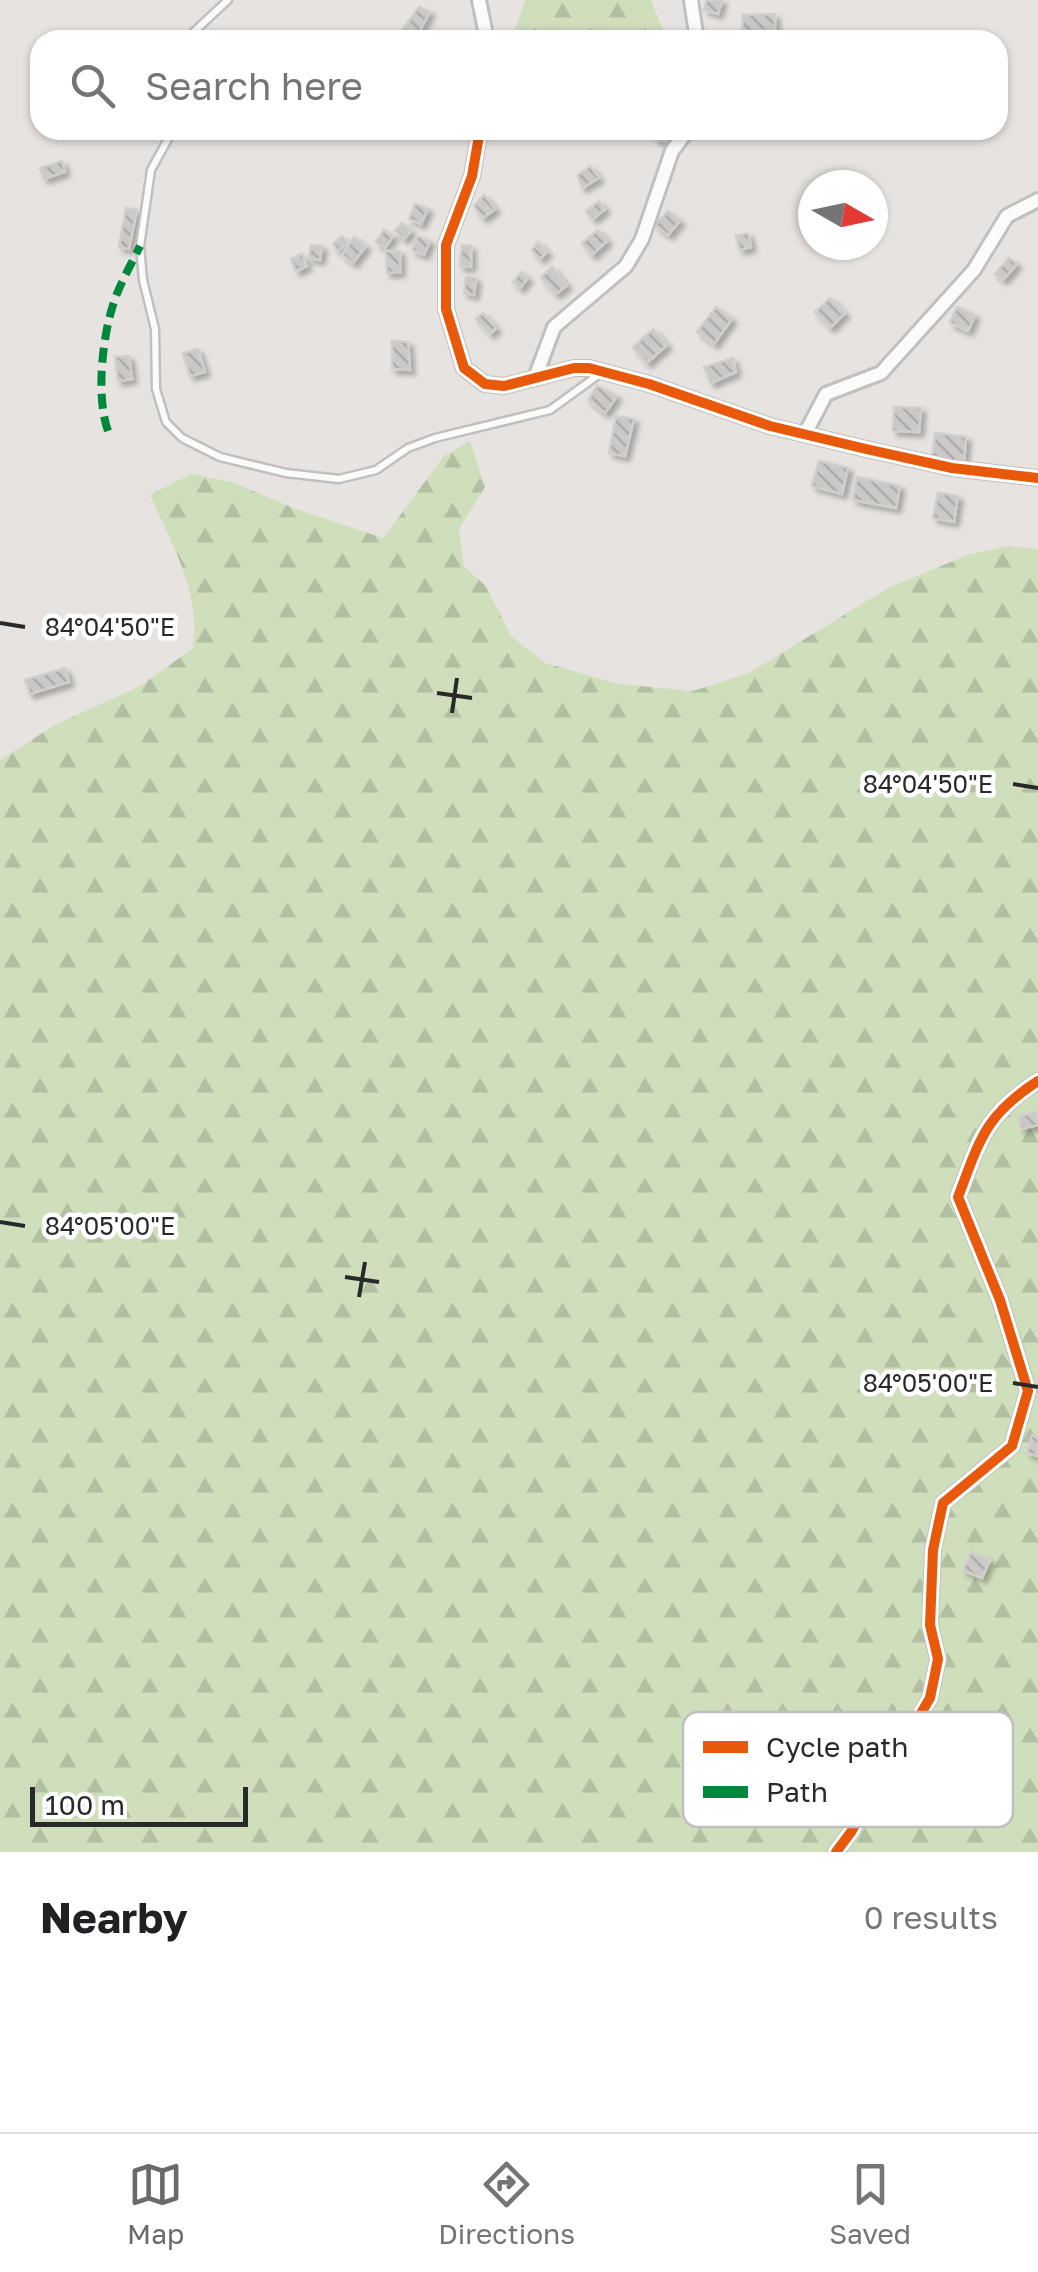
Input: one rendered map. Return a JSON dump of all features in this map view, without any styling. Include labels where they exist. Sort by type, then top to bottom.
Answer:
[{"type":"street","points":[[479,0],[485,30]]},
{"type":"street","points":[[691,0],[696,30]]},
{"type":"street","points":[[478,140],[472,176],[446,245],[446,308],[460,359],[485,384],[504,386],[574,368],[602,372],[650,384],[770,426],[952,468],[1038,478]]},
{"type":"street","points":[[535,378],[554,327],[626,266],[642,238],[672,150],[680,140]]},
{"type":"street","points":[[806,432],[826,394],[881,373],[974,270],[1007,216],[1038,200]]},
{"type":"street","points":[[921,1712],[930,1698],[938,1659],[930,1625],[932,1550],[943,1502],[1012,1446],[1028,1391],[1000,1300],[958,1198],[984,1128],[1016,1094],[1038,1081]]},
{"type":"street","points":[[836,1852],[851,1827]]},
{"type":"lane","points":[[196,30],[228,0]]},
{"type":"lane","points":[[168,140],[150,170],[140,246],[143,280],[155,329],[156,389],[166,422],[182,438],[220,457],[286,472],[339,478],[376,470],[408,448],[435,438],[550,410],[602,372]]},
{"type":"green space","points":[[525,0],[651,0],[663,30],[515,30]]},
{"type":"green space","points":[[470,441],[485,487],[459,529],[464,567],[486,586],[511,636],[545,663],[619,684],[693,691],[749,673],[888,588],[970,554],[1009,546],[1038,549],[1038,1852],[0,1852],[0,760],[55,725],[142,685],[193,648],[189,588],[150,495],[191,474],[232,482],[296,509],[383,538],[444,456]]},
{"type":"building","points":[[707,0],[722,0],[718,14],[704,10]]},
{"type":"building","points":[[419,7],[430,12],[420,30],[403,29]]},
{"type":"building","points":[[775,14],[775,30],[742,30],[743,15]]},
{"type":"building","points":[[62,161],[65,172],[44,179],[40,168]]},
{"type":"building","points":[[590,166],[599,178],[582,188],[578,175]]},
{"type":"building","points":[[484,195],[495,209],[483,218],[474,206]]},
{"type":"building","points":[[599,201],[605,209],[593,219],[586,211]]},
{"type":"building","points":[[415,204],[428,209],[421,224],[409,219]]},
{"type":"building","points":[[126,208],[137,210],[129,249],[119,247]]},
{"type":"building","points":[[668,211],[680,221],[668,235],[655,225]]},
{"type":"building","points":[[402,223],[411,231],[404,239],[395,231]]},
{"type":"building","points":[[384,230],[393,236],[385,248],[376,242]]},
{"type":"building","points":[[598,230],[607,241],[592,255],[582,243]]},
{"type":"building","points":[[748,233],[751,247],[740,250],[736,236]]},
{"type":"building","points":[[342,236],[348,243],[338,251],[333,244]]},
{"type":"building","points":[[418,236],[430,241],[424,255],[412,250]]},
{"type":"building","points":[[354,237],[366,246],[353,263],[342,255]]},
{"type":"building","points":[[538,242],[547,252],[540,259],[532,250]]},
{"type":"building","points":[[311,245],[322,246],[320,260],[309,258]]},
{"type":"building","points":[[462,245],[471,246],[471,267],[460,266]]},
{"type":"building","points":[[386,251],[400,251],[400,272],[387,273]]},
{"type":"building","points":[[302,254],[307,266],[296,271],[291,259]]},
{"type":"building","points":[[1009,258],[1017,264],[1003,280],[995,274]]},
{"type":"building","points":[[552,267],[567,285],[556,294],[541,277]]},
{"type":"building","points":[[521,272],[528,278],[520,288],[513,282]]},
{"type":"building","points":[[466,277],[476,278],[474,295],[464,293]]},
{"type":"building","points":[[830,298],[845,313],[830,328],[815,312]]},
{"type":"building","points":[[716,307],[732,319],[714,344],[697,332]]},
{"type":"building","points":[[957,307],[975,315],[968,331],[950,323]]},
{"type":"building","points":[[483,313],[496,328],[490,334],[476,319]]},
{"type":"building","points":[[653,329],[667,345],[647,363],[633,347]]},
{"type":"building","points":[[392,341],[408,342],[410,370],[392,369]]},
{"type":"building","points":[[198,349],[205,372],[190,376],[183,353]]},
{"type":"building","points":[[129,356],[132,379],[118,381],[115,357]]},
{"type":"building","points":[[733,358],[736,372],[711,383],[704,367]]},
{"type":"building","points":[[597,386],[617,396],[605,413],[588,400]]},
{"type":"building","points":[[894,407],[921,408],[919,432],[893,431]]},
{"type":"building","points":[[616,416],[634,419],[625,456],[609,453]]},
{"type":"building","points":[[935,433],[966,437],[964,463],[932,459]]},
{"type":"building","points":[[819,461],[848,468],[842,494],[812,486]]},
{"type":"building","points":[[857,477],[900,486],[896,508],[853,500]]},
{"type":"building","points":[[938,493],[958,496],[954,522],[933,518]]},
{"type":"building","points":[[65,668],[69,682],[30,694],[25,680]]},
{"type":"building","points":[[1038,1112],[1038,1125],[1021,1129],[1018,1116]]},
{"type":"building","points":[[1032,1435],[1038,1437],[1038,1456],[1027,1453]]},
{"type":"building","points":[[971,1552],[990,1560],[982,1578],[963,1570]]},
{"type":"marked path","points":[[108,431],[101,386],[106,334],[116,298],[140,246]]},
{"type":"cycle path","points":[[478,140],[472,176],[446,245],[446,309],[464,368],[485,384],[504,386],[574,368],[589,368],[649,384],[770,426],[952,468],[1038,478]]},
{"type":"cycle path","points":[[922,1712],[930,1698],[938,1659],[930,1625],[933,1550],[943,1503],[1012,1446],[1028,1391],[1000,1300],[958,1197],[986,1131],[1006,1106],[1038,1081]]},
{"type":"cycle path","points":[[836,1852],[854,1827]]}]
